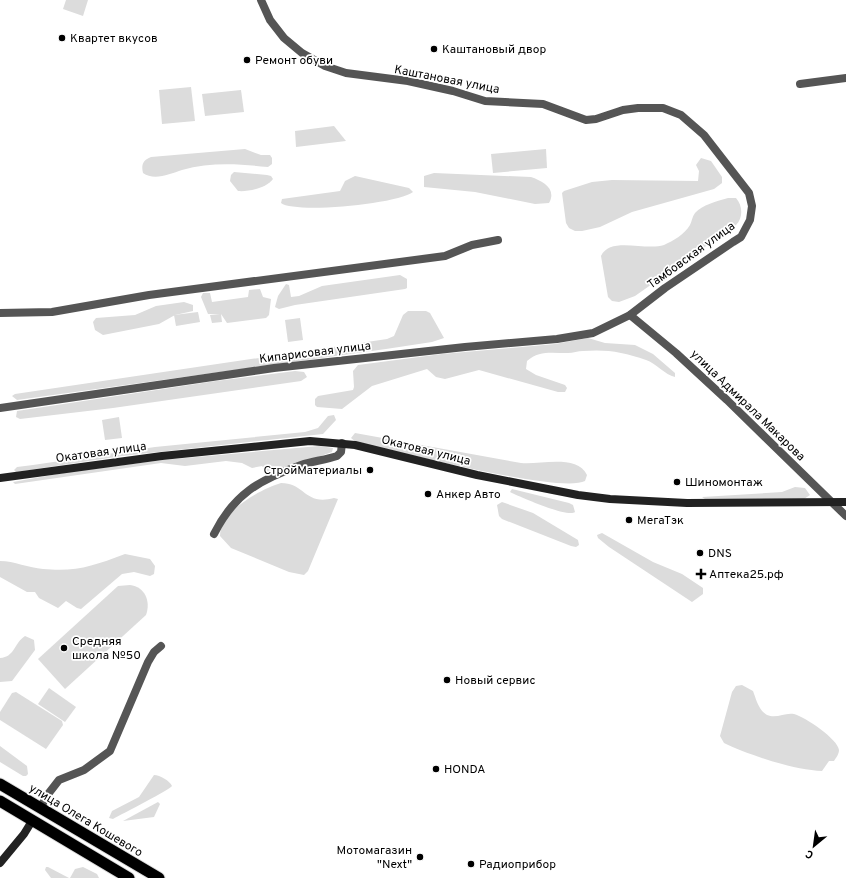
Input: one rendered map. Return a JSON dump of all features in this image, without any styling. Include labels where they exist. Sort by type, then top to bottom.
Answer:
[{"type":"highway","name":"улица Олега Кошевого","points":[[0,784],[159,878]]},
{"type":"highway","points":[[0,801],[129,878]]},
{"type":"main road","name":"Окатовая улица","points":[[0,478],[162,456],[302,441],[342,443],[477,475],[578,495],[610,499],[687,503],[846,502]]},
{"type":"main road","points":[[0,862],[24,834],[32,821]]},
{"type":"street","name":"Каштановая улица","points":[[261,0],[270,20],[284,38],[302,53],[325,66],[346,73],[408,81],[453,91],[485,101],[534,102],[552,106],[586,120],[596,119],[623,110],[638,108],[658,107],[670,111],[688,120],[704,135],[742,181],[750,193],[752,206]]},
{"type":"street","points":[[800,84],[846,78]]},
{"type":"street","name":"Тамбовская улица","points":[[630,315],[664,288],[741,237],[750,220],[752,206]]},
{"type":"street","points":[[0,313],[52,312],[149,295],[445,256],[472,245],[498,240]]},
{"type":"street","name":"Кипарисовая улица","points":[[0,408],[274,368],[465,347],[557,339],[593,333],[630,315]]},
{"type":"street","name":"улица Адмирала Макарова","points":[[630,315],[676,353],[727,400],[846,516]]},
{"type":"street","points":[[214,534],[222,517],[243,494],[270,478],[294,468],[337,456],[340,452],[342,443]]},
{"type":"street","points":[[41,808],[45,798],[59,780],[84,770],[110,751],[148,662],[154,652],[161,646]]},
{"type":"shaded area","points":[[66,0],[88,0],[83,16],[63,9]]},
{"type":"shaded area","points":[[191,87],[195,121],[162,124],[159,90]]},
{"type":"shaded area","points":[[241,90],[244,112],[205,116],[202,94]]},
{"type":"shaded area","points":[[334,126],[346,141],[296,147],[295,131]]},
{"type":"shaded area","points":[[245,149],[261,155],[270,155],[272,158],[272,164],[268,167],[214,165],[193,167],[157,177],[143,173],[143,163],[151,157]]},
{"type":"shaded area","points":[[546,149],[547,168],[493,173],[491,154]]},
{"type":"shaded area","points":[[701,158],[711,161],[722,177],[722,183],[714,189],[632,212],[600,227],[575,231],[569,228],[566,223],[562,193],[564,191],[592,182],[612,180],[698,181],[699,171],[696,165]]},
{"type":"shaded area","points":[[234,172],[267,175],[271,176],[273,179],[266,185],[257,189],[238,191],[230,181],[231,175]]},
{"type":"shaded area","points":[[434,173],[531,177],[548,186],[551,198],[549,203],[535,204],[475,192],[424,187],[424,176]]},
{"type":"shaded area","points":[[355,176],[409,188],[413,192],[404,196],[368,204],[325,208],[305,208],[281,203],[282,199],[340,191],[345,181]]},
{"type":"shaded area","points":[[728,198],[736,198],[741,208],[740,219],[736,225],[635,296],[619,302],[612,301],[608,297],[601,256],[606,250],[620,245],[664,245],[685,231],[690,225],[694,214],[698,210]]},
{"type":"shaded area","points":[[400,275],[407,279],[407,288],[405,289],[295,305],[279,309],[275,307],[278,296],[286,284],[289,285],[291,297],[299,296],[322,286]]},
{"type":"shaded area","points":[[260,289],[263,297],[271,299],[269,315],[266,318],[227,323],[221,314],[222,322],[212,323],[210,315],[220,314],[208,314],[201,297],[203,293],[210,293],[212,302],[248,297],[249,290]]},
{"type":"shaded area","points":[[184,302],[193,305],[193,311],[175,315],[159,324],[103,335],[95,330],[93,322],[96,318],[135,315],[156,306]]},
{"type":"shaded area","points":[[408,311],[426,311],[430,313],[444,338],[432,342],[386,349],[17,400],[12,396],[15,394],[387,339],[394,336],[403,315]]},
{"type":"shaded area","points":[[198,312],[200,322],[176,326],[174,315]]},
{"type":"shaded area","points":[[300,318],[303,340],[288,342],[285,320]]},
{"type":"shaded area","points":[[588,338],[605,343],[635,345],[653,354],[675,373],[675,377],[671,376],[650,362],[622,353],[599,350],[568,353],[546,353],[536,355],[527,361],[526,369],[536,375],[565,385],[567,388],[565,392],[558,392],[479,370],[445,379],[436,377],[427,369],[372,386],[342,409],[317,407],[315,405],[315,399],[318,396],[353,390],[353,371],[358,365],[442,354],[555,344]]},
{"type":"shaded area","points":[[295,371],[304,372],[307,377],[301,381],[113,408],[20,419],[16,417],[17,411],[216,381]]},
{"type":"shaded area","points":[[334,415],[336,420],[323,434],[122,456],[16,472],[14,470],[17,467],[155,447],[305,432],[318,428],[328,416]]},
{"type":"shaded area","points":[[119,417],[122,438],[105,440],[102,420]]},
{"type":"shaded area","points":[[355,433],[521,463],[567,463],[582,469],[587,475],[585,481],[569,483],[543,482],[475,469],[356,442],[351,438]]},
{"type":"shaded area","points":[[319,446],[333,448],[332,452],[270,474],[262,466],[252,468],[242,463],[226,461],[185,466],[161,463],[15,484],[13,482],[69,472],[163,460]]},
{"type":"shaded area","points":[[281,483],[295,486],[311,497],[317,499],[338,499],[308,571],[304,575],[289,572],[231,548],[220,536],[222,527],[227,518],[243,502],[263,490]]},
{"type":"shaded area","points":[[795,487],[805,488],[810,495],[804,499],[705,499],[702,497],[782,492]]},
{"type":"shaded area","points":[[512,489],[569,503],[573,505],[575,512],[571,513],[554,510],[510,492]]},
{"type":"shaded area","points":[[502,502],[533,513],[578,540],[579,545],[576,547],[571,546],[502,519],[499,516],[497,505]]},
{"type":"shaded area","points":[[602,533],[653,562],[682,574],[703,588],[703,594],[692,602],[609,547],[598,538],[597,535]]},
{"type":"shaded area","points":[[125,554],[150,559],[155,566],[154,574],[150,576],[134,572],[122,574],[81,609],[66,601],[58,608],[39,598],[35,592],[27,592],[0,577],[0,561],[38,568],[66,570],[94,565]]},
{"type":"shaded area","points":[[130,585],[140,589],[146,596],[148,605],[146,615],[65,689],[38,659],[118,586]]},
{"type":"shaded area","points":[[25,636],[34,640],[35,650],[12,681],[0,682],[0,658],[9,655]]},
{"type":"shaded area","points":[[742,685],[753,691],[760,708],[767,715],[774,716],[794,714],[813,724],[827,735],[837,745],[839,750],[834,761],[829,761],[822,771],[798,768],[772,761],[724,743],[720,736],[732,692],[736,686]]},
{"type":"shaded area","points":[[49,688],[76,707],[65,722],[38,704]]},
{"type":"shaded area","points":[[16,692],[62,721],[63,725],[46,749],[0,720],[0,712],[12,693]]},
{"type":"shaded area","points":[[0,746],[27,766],[28,774],[26,776],[23,776],[0,762]]},
{"type":"shaded area","points":[[154,775],[159,776],[169,782],[172,786],[113,819],[109,818],[112,811],[139,797]]},
{"type":"shaded area","points":[[158,802],[160,804],[154,817],[123,821]]},
{"type":"shaded area","points":[[46,867],[69,878],[51,878],[45,870]]},
{"type":"shaded area","points":[[83,867],[97,874],[99,878],[70,878],[75,869]]},
{"type":"place","name":"Квартет вкусов","points":[[62,38]]},
{"type":"place","name":"Каштановый двор","points":[[434,49]]},
{"type":"place","name":"Ремонт обуви","points":[[247,60]]},
{"type":"place","name":"СтройМатериалы","points":[[370,470]]},
{"type":"place","name":"Шиномонтаж","points":[[677,482]]},
{"type":"place","name":"Анкер Авто","points":[[428,494]]},
{"type":"place","name":"МегаТэк","points":[[629,520]]},
{"type":"place","name":"DNS","points":[[700,553]]},
{"type":"place","name":"Аптека25.рф","points":[[701,574]]},
{"type":"place","name":"Средняя школа №50","points":[[64,648]]},
{"type":"place","name":"Новый сервис","points":[[447,680]]},
{"type":"place","name":"HONDA","points":[[436,769]]},
{"type":"place","name":"Мотомагазин \"Next\"","points":[[420,857]]},
{"type":"place","name":"Радиоприбор","points":[[471,864]]}]
